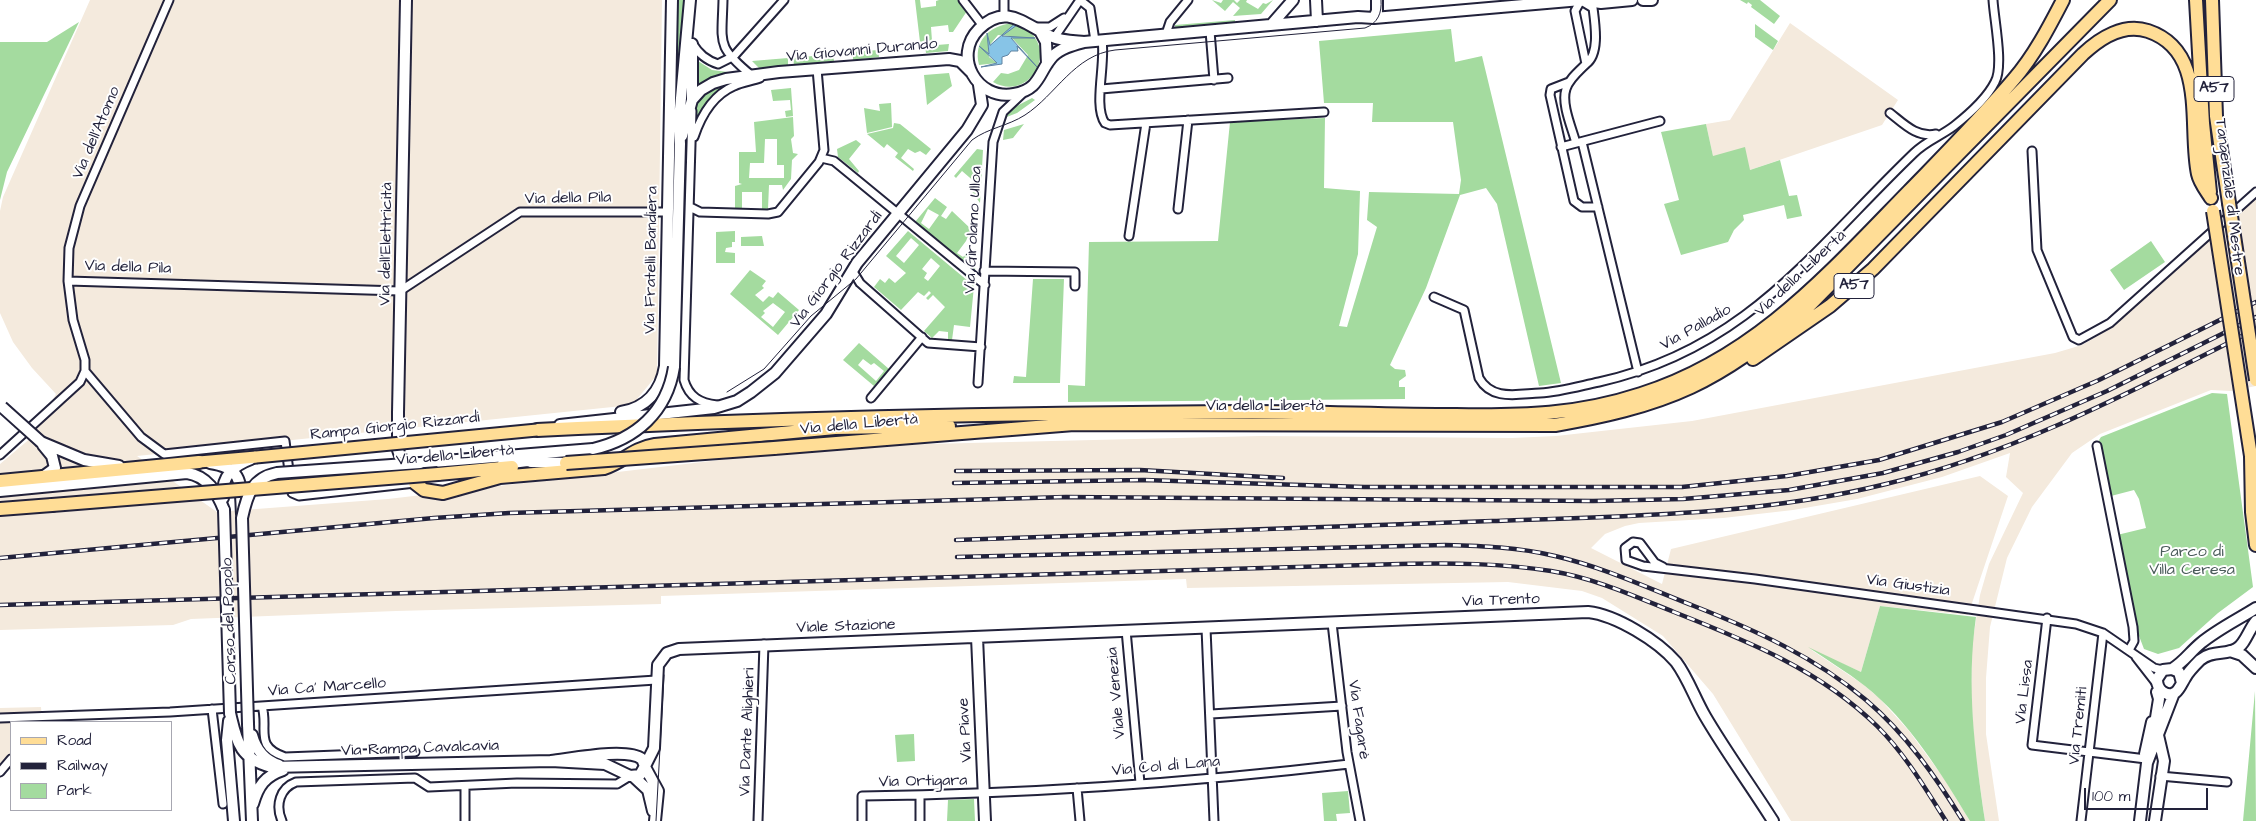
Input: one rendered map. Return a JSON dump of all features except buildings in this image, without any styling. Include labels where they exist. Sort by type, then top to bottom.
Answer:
[{"type":"highway","name":"Via della Libertà","points":[[537,430],[685,422],[868,416],[1320,412],[1522,416],[1548,415],[1592,408],[1643,394],[1683,378],[1720,360],[1751,341],[1793,308],[1912,188],[2016,77],[2046,32],[2063,0]]},
{"type":"highway","points":[[1714,375],[1749,354],[1802,313],[2110,0]]},
{"type":"highway","name":"Tangenziale di Mestre","points":[[2196,0],[2202,114],[2211,198],[2256,486]]},
{"type":"highway","name":"Tangenziale di Mestre","points":[[2212,0],[2215,93],[2224,178],[2256,380]]},
{"type":"highway","name":"A57","points":[[2220,0],[2227,142],[2224,178]]},
{"type":"highway","name":"A57","points":[[1714,375],[1755,358],[1830,306],[1895,248],[2089,49],[2115,33],[2133,29],[2146,30],[2164,38],[2174,47],[2184,63],[2192,89],[2198,172],[2211,198]]},
{"type":"highway","name":"Via della Libertà","points":[[0,509],[1074,424],[1554,425],[1596,418],[1649,403],[1690,388],[1714,375]]},
{"type":"highway","points":[[415,484],[424,490],[443,493],[500,477],[604,468],[633,451],[654,445],[778,433],[835,428],[1074,424]]},
{"type":"highway","name":"A57","points":[[2251,456],[2252,512],[2256,545]]},
{"type":"highway","name":"Rampa Giorgio Rizzardi","points":[[0,481],[199,462]]},
{"type":"main road","name":"Rampa Giorgio Rizzardi","points":[[199,462],[537,430]]},
{"type":"street","name":"Via dell'Atomo","points":[[68,281],[69,248],[80,206],[169,0]]},
{"type":"street","name":"Via dell'Elettricità","points":[[406,0],[398,450],[407,474],[415,484]]},
{"type":"street","name":"Via Fratelli Bandiera","points":[[537,430],[575,418],[636,408],[650,399],[663,378],[665,359],[672,0]]},
{"type":"street","points":[[723,0],[722,40],[731,58],[751,75]]},
{"type":"street","points":[[692,43],[708,61],[718,64],[731,58],[784,0]]},
{"type":"street","points":[[963,0],[983,26]]},
{"type":"street","points":[[1004,0],[1004,17]]},
{"type":"street","points":[[1046,67],[1054,38],[1080,0],[1090,8],[1094,41],[1104,59],[1100,113],[1104,123],[1110,125],[1324,112]]},
{"type":"street","points":[[1166,34],[1170,22],[1188,0]]},
{"type":"street","points":[[1271,25],[1293,0]]},
{"type":"street","points":[[1316,0],[1317,21]]},
{"type":"street","points":[[1374,18],[1377,11],[1377,0]]},
{"type":"street","points":[[1094,41],[1057,52],[1038,81],[1027,90],[1003,94],[990,92],[979,85],[971,73],[969,49],[974,34],[983,26],[1004,17],[1020,19],[1054,38],[1094,41],[1358,17],[1374,18],[1581,0],[1601,3],[1632,0]]},
{"type":"street","points":[[1581,0],[1575,11],[1586,64]]},
{"type":"street","points":[[1581,0],[1593,8],[1594,52],[1592,60],[1569,82],[1551,89],[1550,95],[1574,201],[1582,207],[1598,207]]},
{"type":"street","points":[[1643,0],[1652,0]]},
{"type":"street","name":"Via Palladio","points":[[1434,296],[1464,310],[1479,378],[1483,385],[1495,394],[1545,392],[1638,372],[1698,346],[1759,306],[1823,248],[1915,152],[1954,126],[1990,90],[1997,78],[1993,0]]},
{"type":"street","name":"Via Fratelli Bandiera","points":[[684,380],[692,142],[690,5]]},
{"type":"street","name":"Via Fratelli Bandiera","points":[[438,474],[594,450],[618,442],[642,426],[658,408],[672,379],[676,332],[679,120],[690,5]]},
{"type":"street","points":[[1036,28],[1048,28],[1065,20]]},
{"type":"street","points":[[1065,20],[1062,30],[1067,37],[1094,41]]},
{"type":"street","points":[[1036,28],[1046,42],[1046,67]]},
{"type":"street","points":[[1210,31],[1214,80]]},
{"type":"street","name":"Via Giovanni Durando","points":[[692,100],[701,90],[713,83],[751,75],[779,72],[952,59],[960,61],[971,73]]},
{"type":"street","points":[[690,208],[700,212],[774,214],[781,209],[822,158],[824,150],[817,69]]},
{"type":"street","name":"Via Giovanni Durando","points":[[692,142],[701,117],[708,107],[727,90],[779,72]]},
{"type":"street","points":[[1101,89],[1228,78]]},
{"type":"street","points":[[1569,82],[1565,99],[1598,207],[1638,372]]},
{"type":"street","name":"Via Giorgio Rizzardi","points":[[537,430],[581,421],[710,409],[724,406],[746,396],[775,373],[832,307],[852,270],[978,114],[982,102],[979,85]]},
{"type":"street","name":"Via Girolamo Ulloa","points":[[978,383],[993,142],[1003,112],[1027,90]]},
{"type":"street","name":"Via Fratelli Bandiera","points":[[680,144],[692,100]]},
{"type":"street","points":[[1890,113],[1915,132],[1927,136],[1941,133]]},
{"type":"street","points":[[1178,209],[1188,120]]},
{"type":"street","points":[[1561,147],[1660,121]]},
{"type":"street","points":[[1129,236],[1146,123]]},
{"type":"street","points":[[2032,151],[2037,250],[2073,336],[2079,340],[2110,323],[2256,192]]},
{"type":"street","points":[[822,158],[834,160],[985,285]]},
{"type":"street","name":"Via della Pila","points":[[415,484],[300,496],[292,494],[285,441],[164,454],[141,437],[85,370],[85,360],[72,320],[68,281],[400,291],[520,212],[667,212]]},
{"type":"street","points":[[852,270],[860,283],[928,343],[981,347]]},
{"type":"street","points":[[984,271],[1075,272],[1075,286]]},
{"type":"street","points":[[871,398],[922,337]]},
{"type":"street","points":[[0,455],[80,382],[85,370]]},
{"type":"street","points":[[663,378],[673,383],[684,380],[690,393],[697,400],[724,406]]},
{"type":"street","points":[[1,406],[41,442],[54,462],[54,468],[44,476]]},
{"type":"street","points":[[41,442],[84,460],[132,467]]},
{"type":"street","points":[[2097,446],[2133,627],[2134,641],[2132,652]]},
{"type":"street","points":[[242,518],[252,488],[258,480],[268,475],[594,450]]},
{"type":"street","name":"Rampa Giorgio Rizzardi","points":[[199,462],[231,470],[240,463],[256,458]]},
{"type":"street","points":[[420,463],[566,463]]},
{"type":"street","points":[[224,510],[223,488],[231,470],[240,480],[242,518]]},
{"type":"street","points":[[0,491],[187,473],[199,476],[206,482],[219,497],[224,510]]},
{"type":"street","name":"Corso del Popolo","points":[[224,510],[230,712],[227,740],[234,821]]},
{"type":"street","name":"Corso del Popolo","points":[[242,518],[251,817]]},
{"type":"street","name":"Via Giustizia","points":[[1666,567],[1655,563],[1640,543],[1633,542],[1625,548],[1624,557],[1631,563],[1652,568],[1666,567],[2047,618],[2076,624],[2103,633],[2154,668],[2167,669]]},
{"type":"street","points":[[2140,821],[2150,757],[2158,676],[2186,659],[2201,643],[2221,628],[2230,625],[2256,608]]},
{"type":"street","name":"Via Trento","points":[[1126,630],[1588,612],[1614,619],[1653,642],[1675,662],[1705,716],[1774,821]]},
{"type":"street","name":"Via Lissa","points":[[2047,618],[2032,745],[2090,753],[2150,757]]},
{"type":"street","points":[[2160,776],[2150,757],[2174,693],[2204,657],[2237,649],[2256,621]]},
{"type":"street","name":"Via Fagarè","points":[[1332,623],[1349,764],[1360,821]]},
{"type":"street","points":[[2230,625],[2241,631],[2243,640]]},
{"type":"street","points":[[1206,628],[1211,714],[1209,777],[1214,821]]},
{"type":"street","name":"Viale Stazione","points":[[656,680],[660,661],[672,651],[764,644],[1126,630]]},
{"type":"street","name":"Viale Venezia","points":[[1126,630],[1140,783]]},
{"type":"street","points":[[2218,632],[2217,642],[2227,651],[2242,656],[2256,668]]},
{"type":"street","name":"Via Tremiti","points":[[2081,821],[2103,633]]},
{"type":"street","name":"Via Piave","points":[[977,637],[985,821]]},
{"type":"street","name":"Via Dante Alighieri","points":[[758,821],[764,644]]},
{"type":"street","name":"Via Giustizia","points":[[2132,652],[2157,688]]},
{"type":"street","points":[[2167,669],[2179,672],[2182,682]]},
{"type":"street","points":[[282,821],[280,816],[280,794],[284,788],[296,782],[415,778],[429,787],[526,783],[617,784],[630,775],[640,775],[653,751],[656,680]]},
{"type":"street","name":"Via Ca' Marcello","points":[[0,718],[212,709],[656,680]]},
{"type":"street","points":[[2157,688],[2164,693],[2174,693]]},
{"type":"street","points":[[262,706],[263,739],[275,753],[285,756],[415,752]]},
{"type":"street","points":[[1211,714],[1342,706]]},
{"type":"street","points":[[212,709],[223,804]]},
{"type":"street","name":"Corso del Popolo","points":[[230,712],[237,741],[244,754],[249,758]]},
{"type":"street","points":[[50,721],[56,717]]},
{"type":"street","name":"Corso del Popolo","points":[[248,724],[254,745],[262,755],[272,763],[289,768]]},
{"type":"street","points":[[654,729],[650,744],[623,762],[630,775],[648,790],[655,820]]},
{"type":"street","points":[[2155,821],[2160,776],[2164,761],[2158,734]]},
{"type":"street","name":"Via Rampa Cavalcavia","points":[[551,761],[612,754],[634,755]]},
{"type":"street","points":[[634,755],[642,759],[658,791],[655,820]]},
{"type":"street","points":[[249,758],[257,764],[289,768]]},
{"type":"street","points":[[0,772],[10,760]]},
{"type":"street","name":"Via Rampa Cavalcavia","points":[[289,768],[551,761],[605,764],[630,775]]},
{"type":"street","name":"Via Col di Lana","points":[[984,794],[1140,783],[1349,764]]},
{"type":"street","name":"Corso del Popolo","points":[[251,817],[261,783],[272,774],[289,768]]},
{"type":"street","points":[[2160,776],[2227,782]]},
{"type":"street","points":[[465,786],[465,821]]},
{"type":"street","points":[[1077,788],[1080,821]]},
{"type":"street","name":"Via Ortigara","points":[[862,821],[862,796],[984,794]]},
{"type":"street","points":[[920,796],[920,821]]},
{"type":"shaded area","points":[[90,0],[662,0],[657,375],[632,405],[137,456],[217,512],[388,499],[796,451],[886,445],[1260,436],[1512,438],[1556,436],[1692,421],[2055,353],[2082,345],[2108,330],[2256,197],[2256,386],[2231,391],[2211,390],[2100,434],[2072,453],[2032,507],[2007,558],[1990,627],[1986,678],[1986,734],[1999,821],[1985,821],[1975,752],[1971,694],[1972,645],[1980,595],[1989,564],[2023,493],[2006,477],[2010,453],[1942,477],[1857,499],[1793,510],[1723,518],[1639,523],[1625,526],[1605,534],[1591,548],[1662,584],[1671,549],[1980,476],[2008,496],[1968,615],[1880,606],[1861,672],[1810,649],[1864,685],[1879,698],[1909,731],[1943,777],[1970,821],[1791,821],[1713,694],[1663,636],[1602,598],[1582,591],[1508,582],[1187,588],[1186,579],[661,596],[661,604],[191,619],[173,625],[0,630],[0,464],[32,437],[56,394],[32,368],[13,342],[0,313],[0,211],[3,197]]},
{"type":"shaded area","points":[[1790,23],[1898,100],[1882,125],[1750,170],[1713,156],[1706,124],[1730,120]]},
{"type":"shaded area","points":[[41,707],[42,720],[10,721],[10,753],[0,764],[0,708]]},
{"type":"green space","points":[[677,0],[684,0],[683,43],[675,122]]},
{"type":"green space","points":[[915,0],[920,0],[921,8],[936,6],[936,1],[939,0],[958,0],[967,11],[953,32],[949,32],[948,25],[931,27],[932,41],[920,42]]},
{"type":"green space","points":[[1212,0],[1221,3],[1223,0],[1234,0],[1237,3],[1240,0],[1247,0],[1246,2],[1258,9],[1263,3],[1266,4],[1273,0],[1261,14],[1233,16],[1240,8],[1233,2],[1225,11]]},
{"type":"green space","points":[[1740,0],[1760,0],[1780,16],[1774,24],[1751,7],[1752,5],[1748,2],[1747,4]]},
{"type":"green space","points":[[1235,20],[1235,23],[1175,28],[1175,25]]},
{"type":"green space","points":[[79,22],[7,172],[0,200],[0,42],[47,42]]},
{"type":"green space","points":[[1012,23],[1028,31],[1037,42],[1040,54],[1038,67],[1031,77],[1020,85],[1008,87],[993,82],[1001,73],[1008,74],[1019,70],[1028,55],[1010,36],[998,35],[988,47],[989,57],[997,63],[979,65],[978,49],[990,31],[996,27]]},
{"type":"green space","points":[[1755,24],[1778,41],[1773,50],[1755,37]]},
{"type":"green space","points":[[1451,29],[1455,62],[1482,56],[1561,383],[1539,386],[1497,204],[1486,188],[1460,195],[1426,288],[1390,365],[1395,369],[1405,370],[1406,376],[1399,381],[1399,387],[1405,387],[1405,399],[1068,402],[1068,385],[1085,386],[1089,242],[1218,241],[1230,122],[1325,118],[1324,188],[1360,191],[1358,254],[1339,326],[1347,327],[1377,227],[1367,220],[1369,192],[1459,194],[1461,180],[1453,122],[1372,122],[1373,103],[1324,103],[1319,41]]},
{"type":"green space","points":[[949,44],[948,51],[926,53],[925,46]]},
{"type":"green space","points":[[878,50],[879,57],[853,60],[853,52]]},
{"type":"green space","points":[[833,54],[834,61],[794,65],[793,58]]},
{"type":"green space","points":[[788,58],[788,66],[759,68],[752,61]]},
{"type":"green space","points":[[698,61],[712,70],[736,73],[697,88]]},
{"type":"green space","points":[[949,73],[952,86],[927,105],[924,75]]},
{"type":"green space","points":[[738,82],[719,92],[696,117],[696,103],[709,90],[725,84]]},
{"type":"green space","points":[[791,88],[793,116],[786,117],[785,111],[791,110],[790,100],[773,101],[771,90]]},
{"type":"green space","points":[[1032,98],[1035,100],[1017,113],[1004,118],[1013,108]]},
{"type":"green space","points":[[891,103],[892,127],[867,133],[864,108],[880,111],[879,104]]},
{"type":"green space","points":[[793,117],[794,136],[791,139],[793,153],[798,154],[792,160],[791,179],[783,190],[782,185],[769,185],[768,209],[762,209],[762,192],[742,192],[742,209],[735,209],[735,186],[742,184],[739,183],[739,152],[756,152],[754,122]],"holes":[[[765,139],[777,139],[777,165],[784,165],[784,178],[749,178],[750,163],[764,163]]]},
{"type":"green space","points":[[894,123],[900,124],[931,149],[926,155],[920,151],[915,153],[908,149],[901,158],[914,169],[913,171],[895,157],[898,153],[887,144],[884,148],[867,134],[893,128]]},
{"type":"green space","points":[[1024,124],[1013,138],[1003,140],[1004,130]]},
{"type":"green space","points":[[1706,124],[1713,156],[1745,147],[1750,170],[1780,160],[1789,196],[1797,195],[1802,216],[1787,219],[1784,205],[1743,215],[1744,220],[1734,230],[1728,242],[1681,255],[1664,204],[1679,200],[1661,132]]},
{"type":"green space","points":[[856,140],[861,144],[849,159],[859,171],[858,173],[838,157],[837,149]]},
{"type":"green space","points":[[977,149],[983,150],[980,203],[971,190],[976,183],[962,171],[956,178],[954,176]]},
{"type":"green space","points":[[935,198],[947,207],[941,216],[946,219],[952,211],[971,229],[966,241],[957,253],[963,257],[967,253],[971,256],[976,249],[975,272],[915,222]],"holes":[[[928,209],[939,215],[929,229],[921,223]]]},
{"type":"green space","points":[[735,231],[735,242],[732,242],[732,247],[726,248],[725,252],[735,253],[735,263],[716,263],[716,232]]},
{"type":"green space","points":[[908,231],[974,286],[970,327],[954,325],[952,340],[948,339],[948,332],[939,331],[932,338],[924,331],[945,307],[933,295],[928,300],[926,298],[931,293],[929,291],[924,296],[918,292],[901,310],[874,287],[880,279],[885,283],[889,278],[895,283],[906,273],[886,256]],"holes":[[[911,238],[919,245],[904,263],[896,256]],[[931,258],[940,266],[928,281],[924,278],[927,273],[922,269]]]},
{"type":"green space","points":[[762,236],[764,246],[741,246],[741,237]]},
{"type":"green space","points":[[2151,241],[2165,262],[2124,290],[2110,270]]},
{"type":"green space","points":[[750,270],[766,281],[762,286],[764,288],[755,295],[763,302],[769,296],[773,298],[778,292],[799,310],[778,335],[730,294]],"holes":[[[773,303],[785,312],[773,327],[761,317],[765,313],[763,311]]]},
{"type":"green space","points":[[1033,279],[1064,279],[1060,383],[1013,383],[1014,376],[1026,377]]},
{"type":"green space","points":[[859,343],[889,369],[874,386],[843,360]],"holes":[[[863,359],[871,365],[874,363],[884,371],[876,381],[858,365]]]},
{"type":"green space","name":"Parco di Villa Ceresa","points":[[2212,393],[2227,394],[2253,587],[2218,613],[2179,648],[2158,654],[2144,649],[2136,628],[2117,535],[2146,528],[2139,499],[2134,490],[2111,496],[2099,440],[2101,437]]},
{"type":"green space","points":[[1880,606],[1976,617],[1972,668],[1973,719],[1985,821],[1970,821],[1948,785],[1910,731],[1881,700],[1865,686],[1808,647],[1861,672]]},
{"type":"green space","points":[[2255,691],[2256,821],[2243,821]]},
{"type":"green space","points":[[914,734],[915,761],[897,762],[895,735]]},
{"type":"green space","points":[[1348,791],[1350,813],[1336,814],[1337,821],[1324,821],[1322,793]]},
{"type":"green space","points":[[974,799],[975,821],[947,821],[948,800]]},
{"type":"water","points":[[1015,24],[1017,25],[1002,36],[1035,38],[1011,38],[1037,67],[1017,46],[1018,51],[1011,51],[1008,55],[1002,57],[1002,64],[981,67],[997,63],[979,46],[989,54],[987,33],[990,45]]},
{"type":"tram line","points":[[727,392],[764,369],[811,316],[856,279],[972,140],[1025,115],[1088,59],[1101,53],[1115,50],[1365,28],[1378,17],[1381,9],[1381,0]]},
{"type":"tram line","points":[[656,821],[664,675]]},
{"type":"railway","points":[[954,483],[1144,480],[1364,487],[1682,487],[1787,476],[1879,460],[2002,422],[2099,380],[2256,302]]},
{"type":"railway","points":[[0,558],[434,518],[509,513],[1066,497],[1593,501],[1683,499],[1789,490],[1883,473],[1958,452],[2006,435],[2107,391],[2256,317]]},
{"type":"railway","points":[[956,540],[1641,516],[1789,503],[1886,484],[1935,471],[1982,455],[2029,437],[2121,396],[2256,329]]},
{"type":"railway","points":[[956,471],[1140,470],[1283,478]]},
{"type":"railway","points":[[957,557],[1445,545],[1514,549],[1573,561],[1625,578],[1717,615],[1784,646],[1826,671],[1866,700],[1894,727],[1931,772],[1963,821]]},
{"type":"railway","points":[[0,605],[1400,564],[1476,564],[1532,568],[1583,578],[1629,594],[1755,646],[1807,673],[1855,706],[1877,726],[1897,748],[1946,821]]}]
